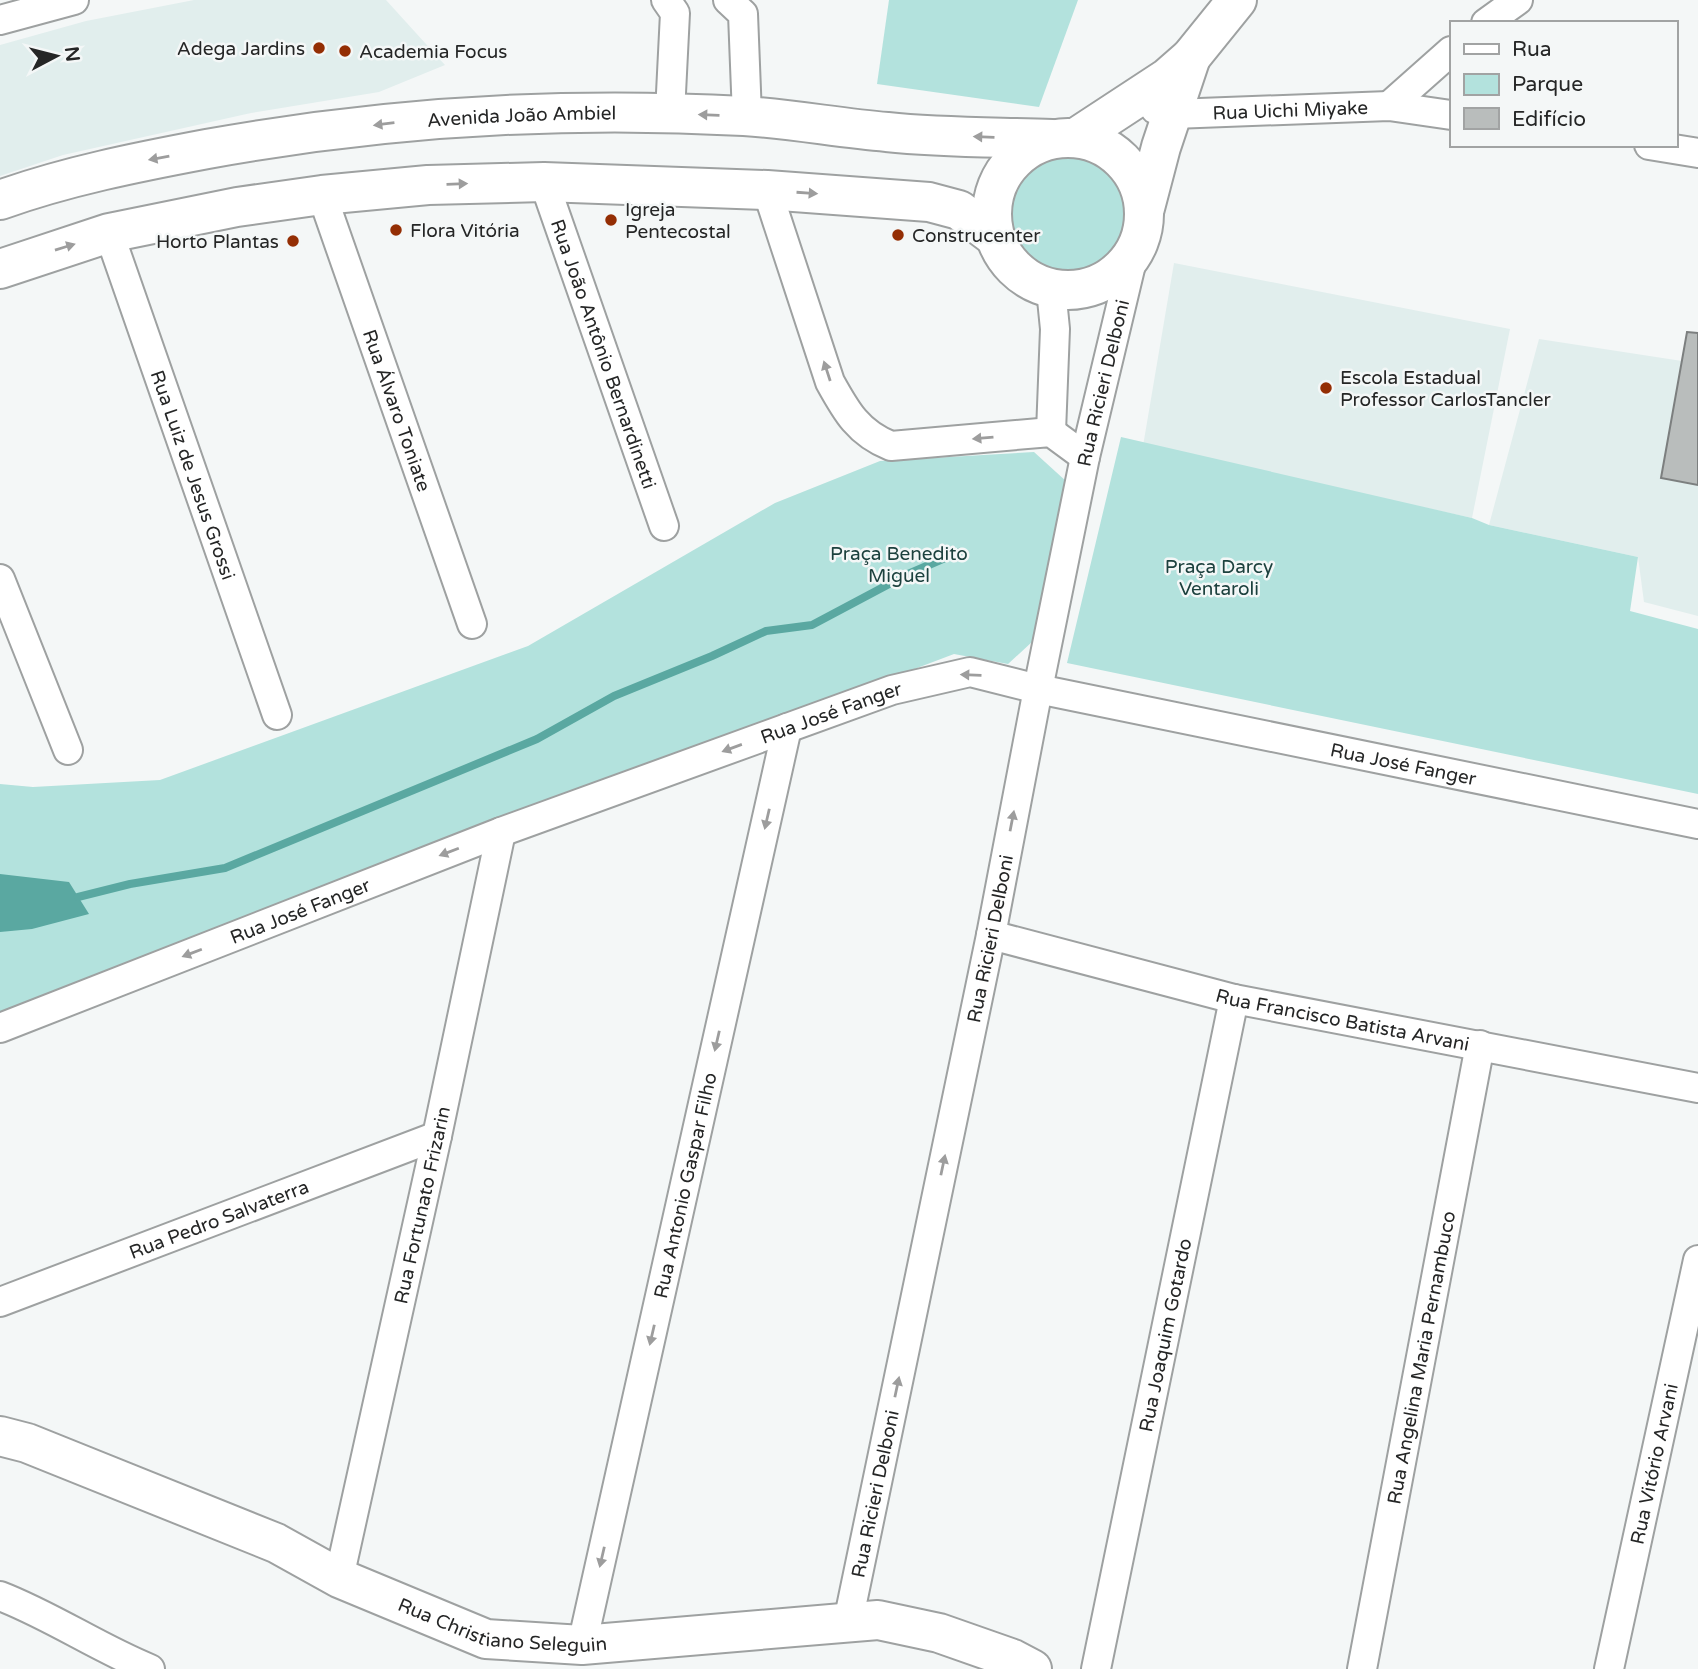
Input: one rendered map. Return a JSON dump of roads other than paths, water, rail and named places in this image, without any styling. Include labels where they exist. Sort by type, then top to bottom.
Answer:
[{"type":"main road","points":[[1065,138],[1131,103],[1191,57],[1237,0]]},
{"type":"main road","points":[[1145,208],[1161,147],[1191,57]]},
{"type":"main road","name":"Avenida João Ambiel","points":[[0,200],[134,163],[274,138],[424,119],[534,113],[670,113],[747,116],[890,133],[1065,138],[1102,145],[1123,160],[1138,182],[1145,208],[1143,233],[1133,256],[1117,274],[1095,287],[1071,291],[1052,289],[1024,277],[1006,259],[995,237],[992,211],[997,186],[1009,164],[1029,148],[1065,138]]},
{"type":"main road","name":"Avenida João Ambiel","points":[[0,269],[109,233],[237,207],[322,195],[428,185],[544,181],[767,190],[929,202],[958,210],[995,237]]},
{"type":"main road","name":"Rua Christiano Seleguin","points":[[0,1436],[27,1443],[276,1543],[339,1578],[486,1639],[582,1644],[878,1620],[939,1633],[1013,1659],[1032,1669]]},
{"type":"street","points":[[0,20],[74,0]]},
{"type":"street","points":[[666,0],[675,13],[670,113]]},
{"type":"street","points":[[729,0],[743,14],[747,116]]},
{"type":"street","points":[[1489,21],[1518,0]]},
{"type":"street","points":[[1389,106],[1450,52]]},
{"type":"street","name":"Rua Uichi Miyake","points":[[1131,103],[1173,114],[1389,106],[1450,115]]},
{"type":"street","points":[[1661,147],[1698,153]]},
{"type":"street","name":"Rua João Antônio Bernardinetti","points":[[544,181],[664,526]]},
{"type":"street","points":[[767,190],[830,382],[843,406],[861,429],[891,446],[1051,432],[1085,457]]},
{"type":"street","name":"Rua Álvaro Toniate","points":[[322,195],[472,624]]},
{"type":"street","name":"Rua Luiz de Jesus Grossi","points":[[109,233],[276,715]]},
{"type":"street","name":"Rua Ricieri Delboni","points":[[849,1622],[991,935],[1085,457],[1133,256]]},
{"type":"street","points":[[1051,432],[1055,329],[1052,289]]},
{"type":"street","points":[[0,579],[68,750]]},
{"type":"street","name":"Rua José Fanger","points":[[0,1028],[501,832],[892,690],[970,672],[1038,689],[1698,824]]},
{"type":"street","name":"Rua Antonio Gaspar Filho","points":[[582,1644],[787,728]]},
{"type":"street","name":"Rua Fortunato Frizarin","points":[[339,1578],[501,832]]},
{"type":"street","name":"Rua Francisco Batista Arvani","points":[[991,935],[1234,999],[1698,1088]]},
{"type":"street","name":"Rua Joaquim Gotardo","points":[[1096,1669],[1234,999]]},
{"type":"street","name":"Rua Angelina Maria Pernambuco","points":[[1362,1669],[1480,1045]]},
{"type":"street","name":"Rua Pedro Salvaterra","points":[[0,1302],[437,1136]]},
{"type":"street","name":"Rua Vitório Arvani","points":[[1609,1669],[1698,1260]]},
{"type":"street","points":[[8,1601],[150,1669]]},
{"type":"waterway","points":[[78,897],[130,884],[225,868],[537,739],[614,696],[766,631],[812,625],[908,574],[959,552]]},
{"type":"place","name":"Adega Jardins","points":[[319,48]]},
{"type":"place","name":"Academia Focus","points":[[345,51]]},
{"type":"place","name":"Igreja Pentecostal","points":[[611,220]]},
{"type":"place","name":"Flora Vitória","points":[[396,230]]},
{"type":"place","name":"Construcenter","points":[[898,235]]},
{"type":"place","name":"Horto Plantas","points":[[293,241]]},
{"type":"place","name":"Escola Estadual Professor CarlosTancler","points":[[1326,388]]},
{"type":"park label","name":"Praça Benedito Miguel","points":[[899,564]]},
{"type":"park label","name":"Praça Darcy Ventaroli","points":[[1219,577]]}]
